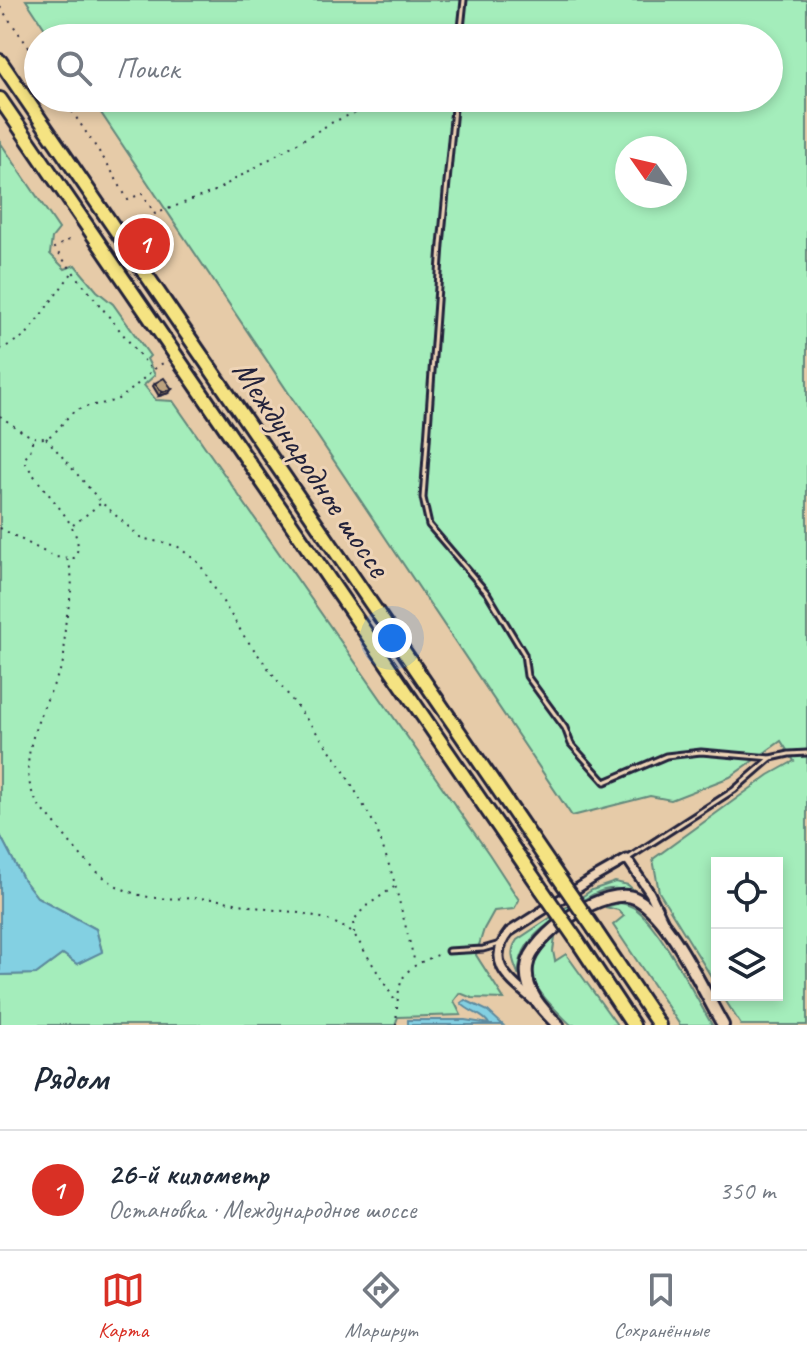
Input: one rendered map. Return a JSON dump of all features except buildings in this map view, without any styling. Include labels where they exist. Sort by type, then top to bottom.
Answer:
[{"type":"highway","name":"Международное шоссе","points":[[0,61],[24,96]]},
{"type":"highway","name":"Международное шоссе","points":[[0,99],[633,1025]]},
{"type":"highway","name":"Международное шоссе","points":[[35,112],[659,1025]]},
{"type":"street","points":[[558,1025],[501,966],[497,955],[500,944],[509,932],[627,859],[650,893],[723,1025]]},
{"type":"street","points":[[542,1009],[527,980],[527,966],[539,942],[551,930],[599,900],[615,894],[627,894],[638,899],[668,929]]},
{"type":"lane","points":[[461,24],[464,0]]},
{"type":"lane","points":[[454,112],[423,498],[429,525],[488,594],[524,654],[527,676],[565,728],[571,744],[605,782],[666,756],[701,752],[771,758],[807,753]]},
{"type":"lane","points":[[627,859],[734,790],[771,758]]},
{"type":"lane","points":[[448,951],[483,949],[500,944]]},
{"type":"path","points":[[0,7],[24,40]]},
{"type":"path","points":[[72,112],[128,200],[142,193],[155,214],[215,191],[333,122],[357,112]]},
{"type":"path","points":[[69,240],[54,248],[151,369]]},
{"type":"path","points":[[0,350],[26,335],[72,272]]},
{"type":"path","points":[[0,416],[33,437],[46,438],[73,413],[95,403],[117,399],[151,369],[177,356]]},
{"type":"path","points":[[0,528],[48,554],[67,559],[74,558],[79,546],[72,525],[29,471],[24,459],[30,452],[33,437]]},
{"type":"path","points":[[46,438],[102,503],[141,538],[177,546],[199,563],[244,636],[338,761],[376,827],[415,963]]},
{"type":"path","points":[[72,525],[102,503]]},
{"type":"path","points":[[67,559],[73,572],[62,667],[49,691],[42,718],[34,730],[29,756],[32,796],[40,807],[96,870],[117,886],[160,899],[212,899],[306,912],[331,920],[354,934],[397,1004]]},
{"type":"path","points":[[354,934],[353,921],[365,907],[395,887]]},
{"type":"path","points":[[396,1025],[401,977],[415,963],[448,951]]},
{"type":"green space","points":[[26,0],[807,0],[807,1025],[741,1025],[726,1001],[783,1001],[783,857],[711,857],[711,976],[659,892],[653,859],[769,775],[794,761],[781,741],[730,777],[671,800],[650,796],[572,816],[100,112],[783,112],[783,24],[42,24]]},
{"type":"green space","points":[[0,142],[59,229],[52,238],[50,254],[65,269],[75,265],[113,304],[150,356],[147,359],[155,375],[144,385],[156,400],[173,401],[519,900],[514,909],[494,911],[484,929],[476,955],[504,999],[472,998],[460,993],[454,1001],[461,1015],[398,1017],[395,1025],[0,1025],[0,975],[36,974],[63,954],[77,964],[102,951],[96,929],[37,897],[23,879],[0,835]]},
{"type":"green space","points":[[615,882],[628,885],[636,892],[624,889],[600,891],[551,922],[528,945],[519,976],[512,954],[517,940],[592,890]]},
{"type":"green space","points":[[620,903],[637,910],[656,932],[712,1025],[680,1025],[613,925],[624,916],[618,910],[605,907]]},
{"type":"green space","points":[[555,938],[555,961],[566,954],[617,1025],[571,1025],[541,993],[532,972],[534,961],[541,949]]},
{"type":"water","points":[[0,835],[23,879],[37,897],[96,929],[102,952],[77,964],[63,954],[36,974],[0,975]]},
{"type":"water","points":[[465,1000],[488,1011],[503,1025],[408,1025],[408,1020],[465,1020],[489,1024],[461,1003]]},
{"type":"place","name":"26-й километр","points":[[144,244]]}]
